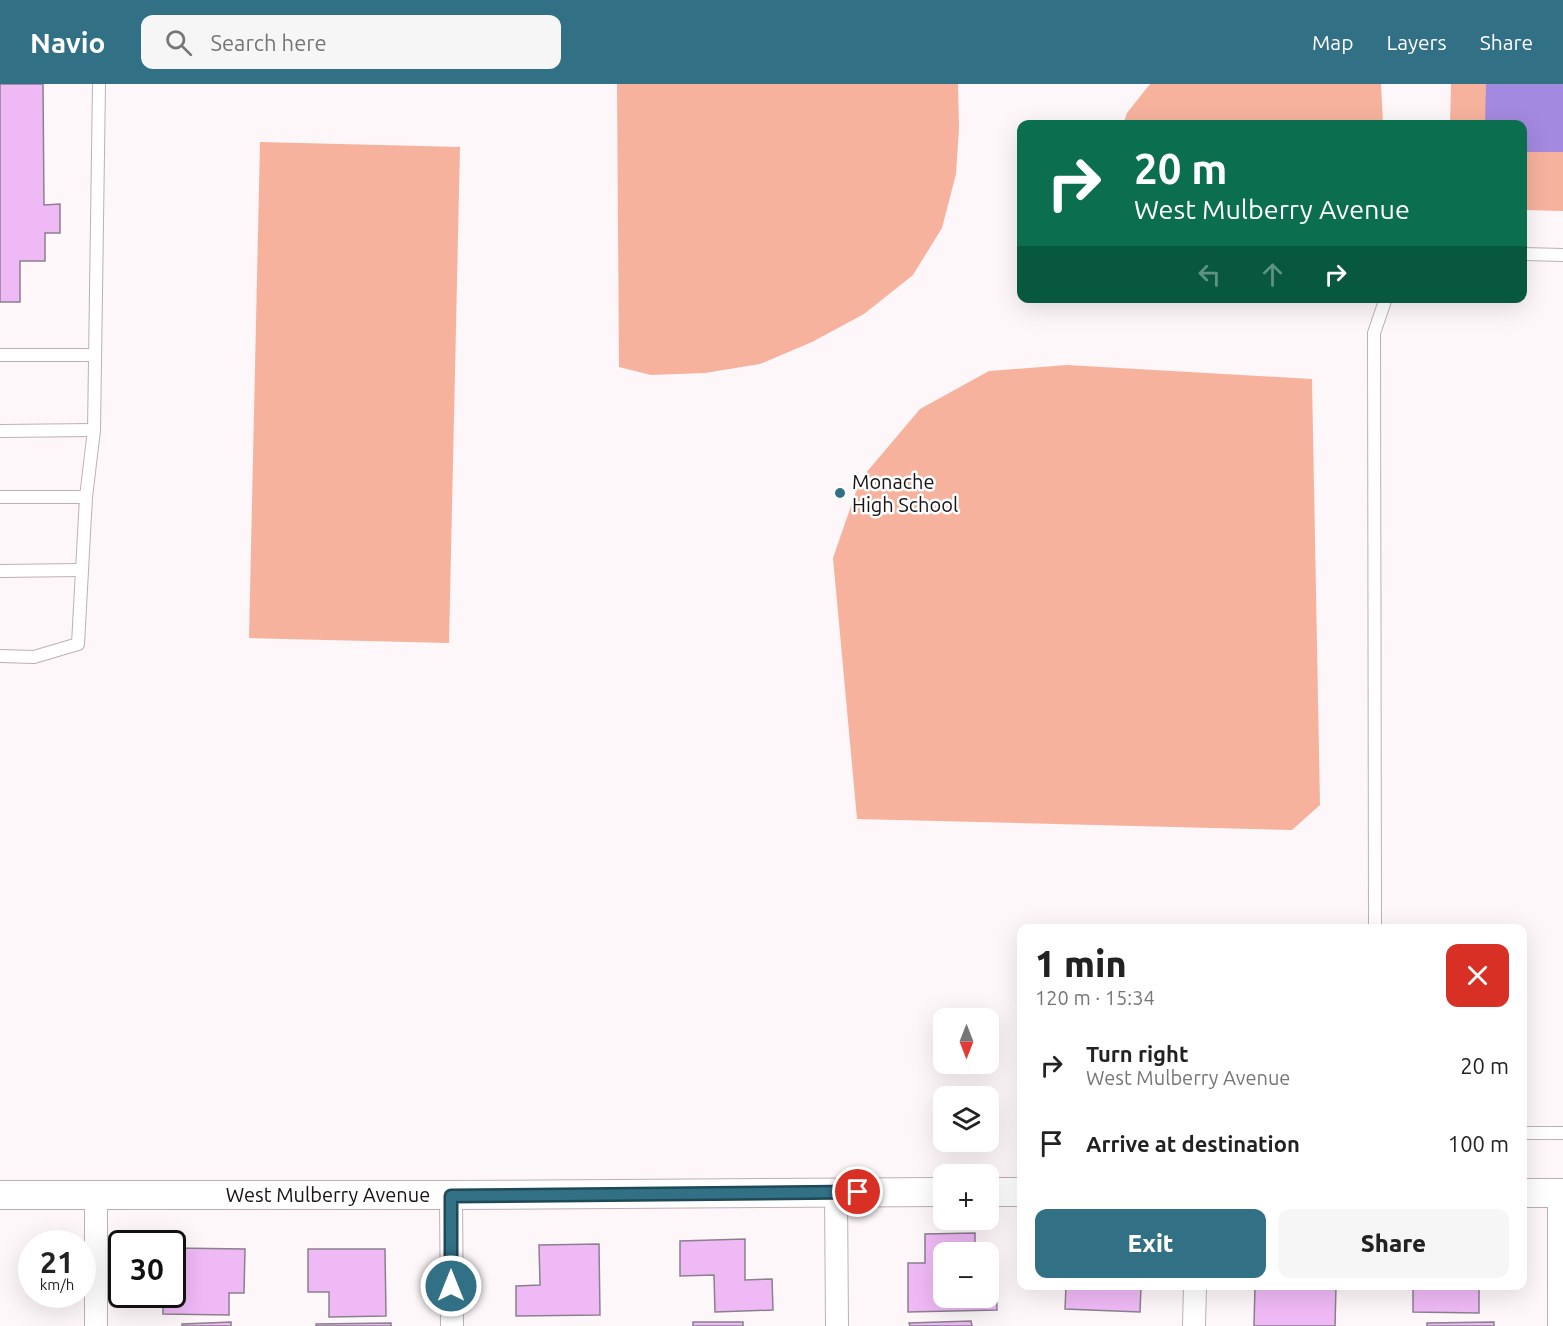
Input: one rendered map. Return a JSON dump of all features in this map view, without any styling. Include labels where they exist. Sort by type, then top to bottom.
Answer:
[{"type":"street","points":[[836,1192],[837,1326]]},
{"type":"street","name":"West Mulberry Avenue","points":[[0,1195],[451,1196],[933,1192]]},
{"type":"street","points":[[999,1192],[1017,1192]]},
{"type":"street","points":[[1527,1193],[1561,1193],[1559,1326]]},
{"type":"street","points":[[96,1195],[96,1326]]},
{"type":"street","points":[[451,1196],[452,1326]]},
{"type":"street","points":[[1194,1326],[1195,1290]]},
{"type":"lane","points":[[0,656],[34,657],[78,644],[86,497],[94,430],[99,84]]},
{"type":"lane","points":[[1527,254],[1563,255]]},
{"type":"lane","points":[[1375,924],[1374,333],[1384,303]]},
{"type":"lane","points":[[0,355],[94,355]]},
{"type":"lane","points":[[0,431],[94,430]]},
{"type":"lane","points":[[0,497],[86,497]]},
{"type":"lane","points":[[0,571],[82,570]]},
{"type":"lane","points":[[1527,1133],[1563,1133]]},
{"type":"shaded area","points":[[617,84],[958,84],[959,128],[956,174],[942,228],[913,275],[864,314],[812,342],[760,364],[705,373],[651,375],[619,367]]},
{"type":"shaded area","points":[[1150,84],[1381,84],[1383,120],[1124,120],[1127,113]]},
{"type":"shaded area","points":[[1451,84],[1563,84],[1563,211],[1527,210],[1527,120],[1450,120]]},
{"type":"shaded area","points":[[1486,84],[1563,84],[1563,152],[1527,152],[1527,120],[1485,120]]},
{"type":"shaded area","points":[[260,142],[460,147],[449,643],[249,638]]},
{"type":"shaded area","points":[[1067,365],[1312,379],[1320,805],[1292,830],[857,819],[833,558],[860,480],[920,409],[989,371]]},
{"type":"building","points":[[0,84],[43,84],[44,205],[60,204],[60,233],[45,233],[45,261],[20,261],[20,302],[0,302]]},
{"type":"building","points":[[975,1233],[975,1242],[933,1242],[933,1308],[997,1308],[997,1310],[908,1312],[908,1263],[925,1263],[925,1234]]},
{"type":"building","points":[[745,1239],[745,1280],[772,1279],[773,1310],[715,1312],[714,1275],[680,1276],[680,1241]]},
{"type":"building","points":[[599,1244],[600,1315],[516,1316],[516,1286],[540,1285],[539,1245]]},
{"type":"building","points":[[186,1248],[245,1249],[244,1293],[229,1293],[229,1315],[163,1314],[163,1308],[186,1308]]},
{"type":"building","points":[[308,1249],[385,1249],[386,1316],[329,1317],[329,1292],[308,1292]]},
{"type":"building","points":[[1066,1290],[1141,1290],[1140,1312],[1065,1309]]},
{"type":"building","points":[[1255,1290],[1336,1290],[1335,1326],[1254,1326]]},
{"type":"building","points":[[1413,1290],[1479,1290],[1479,1313],[1413,1312]]},
{"type":"building","points":[[971,1321],[972,1326],[910,1326],[909,1323]]},
{"type":"building","points":[[231,1322],[231,1326],[182,1326],[182,1324]]},
{"type":"building","points":[[693,1322],[743,1322],[743,1326],[693,1326]]},
{"type":"building","points":[[1494,1322],[1494,1326],[1427,1326],[1427,1323]]},
{"type":"building","points":[[391,1323],[391,1326],[316,1326],[316,1324]]},
{"type":"place","name":"Monache High School","points":[[840,493]]},
{"type":"route","points":[[451,1286],[451,1196],[858,1192]]}]
